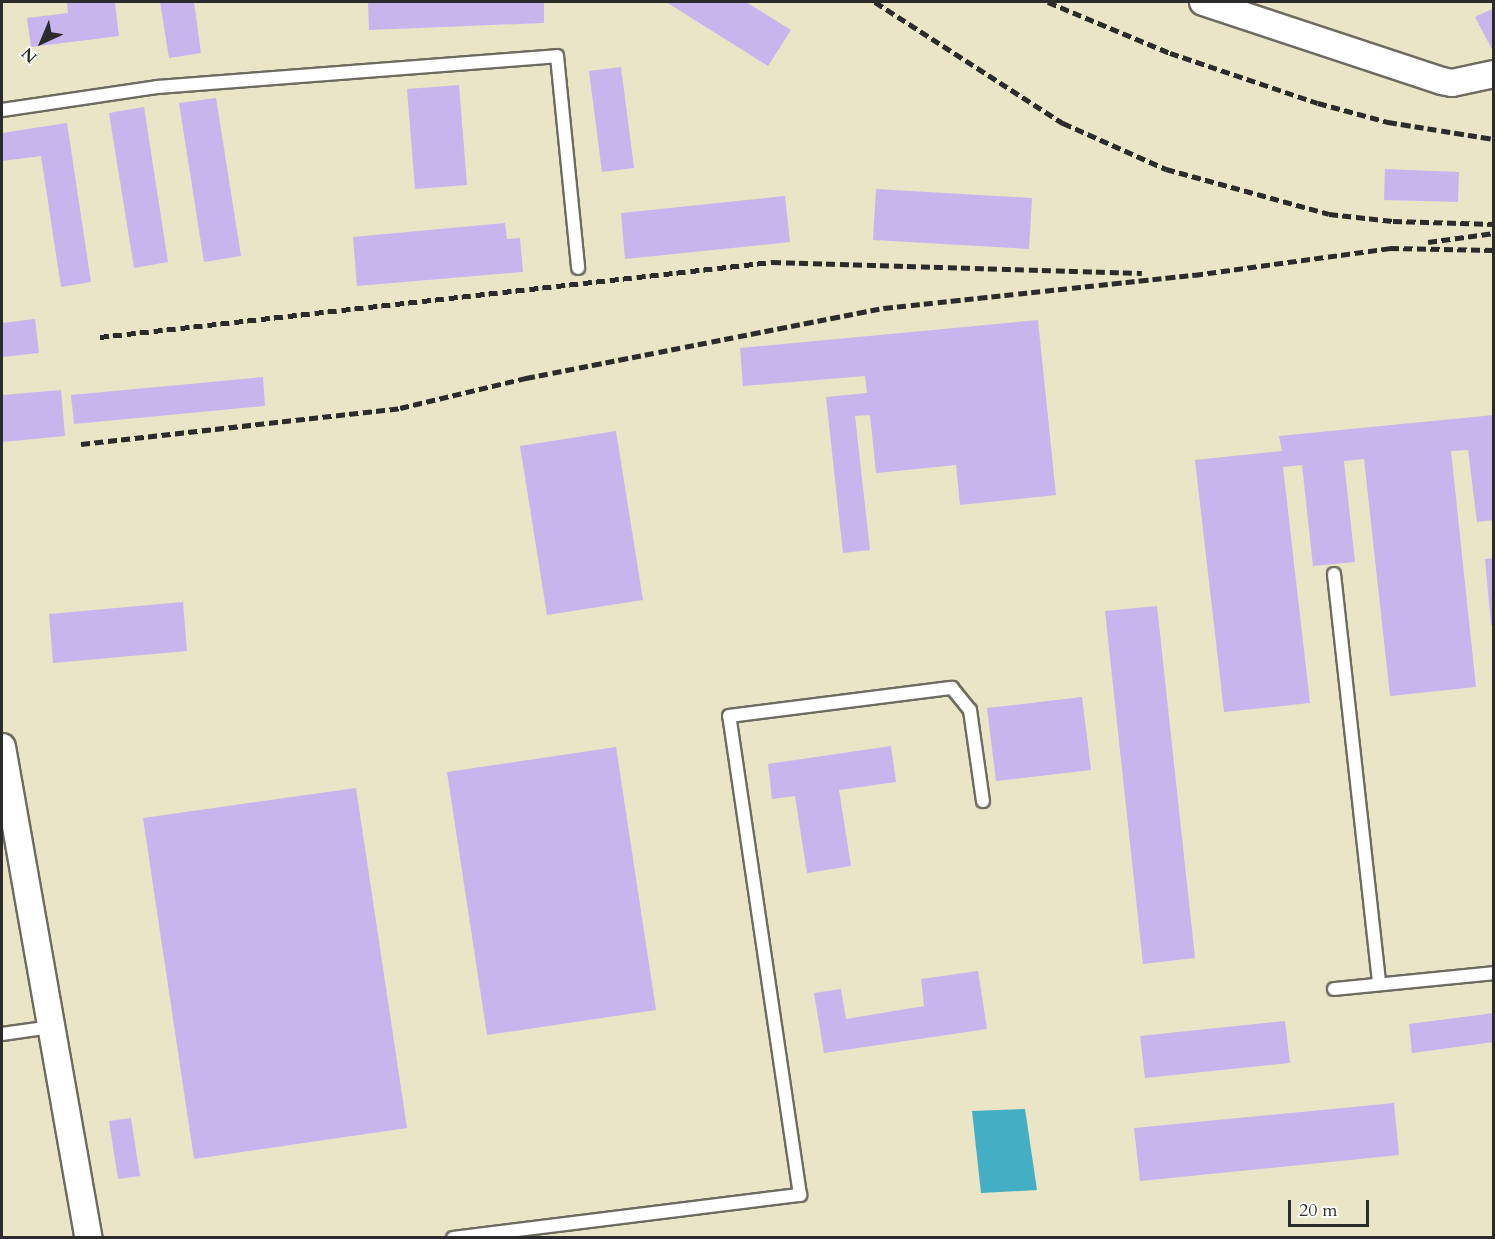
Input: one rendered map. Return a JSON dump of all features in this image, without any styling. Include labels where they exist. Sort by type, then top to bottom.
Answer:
[{"type":"street","points":[[1203,2],[1442,81],[1452,83],[1494,74]]},
{"type":"street","points":[[2,747],[89,1238]]},
{"type":"lane","points":[[2,110],[157,87],[557,56],[578,268]]},
{"type":"lane","points":[[1334,574],[1379,984]]},
{"type":"lane","points":[[453,1238],[800,1195],[729,716],[952,688],[970,710],[983,801]]},
{"type":"lane","points":[[1334,989],[1494,973]]},
{"type":"lane","points":[[2,1034],[51,1027]]},
{"type":"water","points":[[1025,1109],[1037,1190],[981,1193],[972,1111]]},
{"type":"building","points":[[67,2],[115,2],[119,36],[31,47],[27,18],[68,13]]},
{"type":"building","points":[[160,2],[194,2],[201,53],[169,58]]},
{"type":"building","points":[[368,2],[544,2],[544,23],[369,30]]},
{"type":"building","points":[[666,2],[746,2],[791,30],[768,66]]},
{"type":"building","points":[[1494,8],[1494,53],[1475,17]]},
{"type":"building","points":[[621,67],[634,168],[602,172],[589,71]]},
{"type":"building","points":[[459,85],[467,185],[415,189],[407,89]]},
{"type":"building","points":[[216,98],[241,256],[204,262],[179,103]]},
{"type":"building","points":[[144,107],[168,262],[134,268],[109,113]]},
{"type":"building","points":[[67,123],[91,282],[61,287],[41,156],[2,161],[2,133]]},
{"type":"building","points":[[1385,169],[1459,172],[1458,202],[1384,200]]},
{"type":"building","points":[[876,189],[1032,198],[1029,249],[873,240]]},
{"type":"building","points":[[785,196],[790,242],[625,259],[621,213]]},
{"type":"building","points":[[505,223],[507,239],[520,238],[523,272],[357,286],[353,237]]},
{"type":"building","points":[[35,319],[39,353],[2,357],[2,323]]},
{"type":"building","points":[[1038,320],[1056,495],[960,505],[956,465],[876,473],[870,415],[855,416],[870,550],[843,553],[826,397],[867,393],[865,376],[743,386],[740,348]]},
{"type":"building","points":[[263,377],[265,406],[74,424],[71,395]]},
{"type":"building","points":[[61,390],[65,436],[2,442],[2,395]]},
{"type":"building","points":[[1494,415],[1494,520],[1477,522],[1468,450],[1451,451],[1476,687],[1390,696],[1364,459],[1344,461],[1355,562],[1313,566],[1302,465],[1283,467],[1310,703],[1224,712],[1195,460],[1282,451],[1279,436]]},
{"type":"building","points":[[616,431],[643,600],[547,615],[520,446]]},
{"type":"building","points":[[1494,558],[1494,624],[1491,625],[1485,559]]},
{"type":"building","points":[[183,602],[187,651],[53,663],[49,614]]},
{"type":"building","points":[[1157,606],[1195,958],[1143,964],[1105,611]]},
{"type":"building","points":[[1082,697],[1091,770],[996,781],[987,708]]},
{"type":"building","points":[[891,746],[896,782],[839,790],[851,866],[807,873],[795,796],[772,799],[768,764]]},
{"type":"building","points":[[616,747],[656,1010],[487,1035],[447,772]]},
{"type":"building","points":[[356,788],[407,1128],[194,1159],[143,818]]},
{"type":"building","points":[[978,971],[987,1029],[824,1053],[814,993],[841,989],[846,1019],[924,1006],[921,979]]},
{"type":"building","points":[[1494,1013],[1494,1042],[1412,1053],[1409,1024]]},
{"type":"building","points":[[1285,1021],[1290,1063],[1145,1078],[1140,1036]]},
{"type":"building","points":[[1394,1103],[1399,1155],[1140,1181],[1134,1128]]},
{"type":"building","points":[[131,1118],[140,1176],[118,1179],[109,1121]]},
{"type":"railway","points":[[875,2],[1063,123],[1166,169],[1329,214],[1393,221],[1494,224]]},
{"type":"railway","points":[[1048,2],[1170,53],[1318,103],[1388,122],[1494,139]]},
{"type":"railway","points":[[1428,242],[1494,233]]},
{"type":"railway","points":[[81,444],[400,408],[526,378],[884,308],[1194,275],[1390,248],[1494,250]]},
{"type":"railway","points":[[100,337],[772,262],[1142,273]]}]
